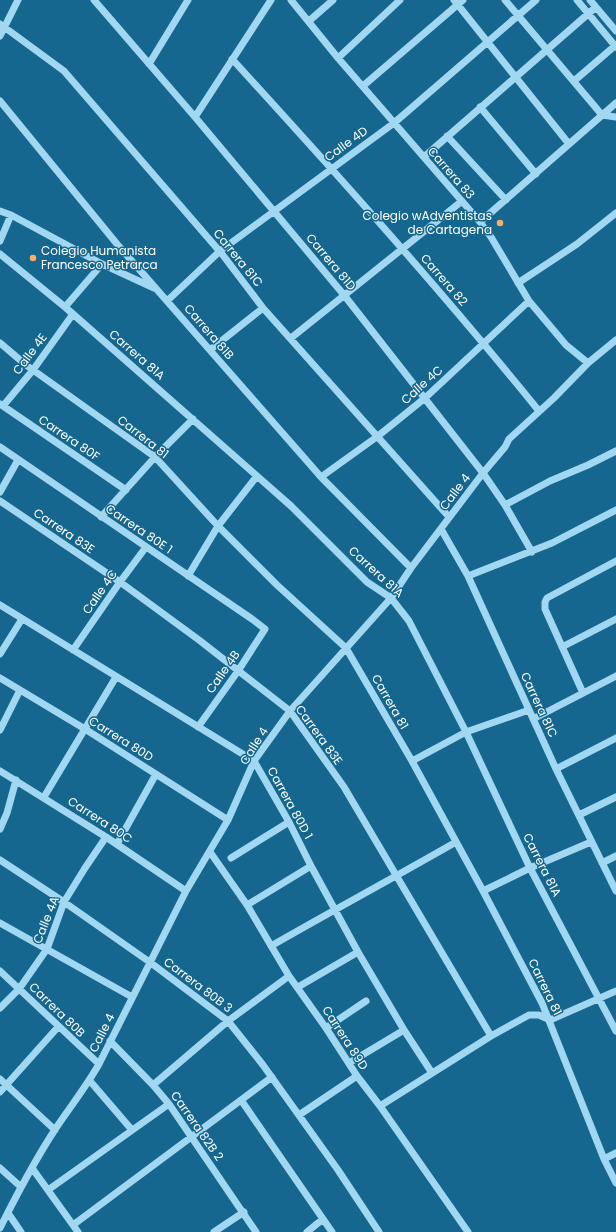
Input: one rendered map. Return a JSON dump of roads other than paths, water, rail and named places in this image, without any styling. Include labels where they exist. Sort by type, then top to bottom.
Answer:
[{"type":"street","points":[[0,36],[2,25],[18,0]]},
{"type":"street","points":[[149,64],[188,0]]},
{"type":"street","points":[[195,116],[271,0]]},
{"type":"street","name":"Carrera 83","points":[[291,0],[338,58],[480,222],[491,237],[529,301],[566,345],[588,363]]},
{"type":"street","points":[[309,21],[333,0]]},
{"type":"street","points":[[338,58],[400,0]]},
{"type":"street","points":[[363,86],[455,2],[463,0]]},
{"type":"street","points":[[505,0],[602,115],[616,117]]},
{"type":"street","name":"Calle 4D","points":[[167,301],[220,251],[273,210],[394,122],[536,0]]},
{"type":"street","points":[[574,81],[616,46],[577,0]]},
{"type":"street","points":[[590,0],[616,31]]},
{"type":"street","name":"Carrera 81D","points":[[96,1],[195,116],[344,295],[483,473],[505,505],[532,552]]},
{"type":"street","points":[[455,2],[569,144]]},
{"type":"street","points":[[424,157],[596,7]]},
{"type":"street","name":"Carrera 81C","points":[[2,25],[64,70],[220,251],[263,308],[449,517]]},
{"type":"street","name":"Carrera 82","points":[[232,59],[403,248],[484,343],[539,411]]},
{"type":"street","name":"Carrera 81B","points":[[0,101],[117,244],[321,477],[411,568]]},
{"type":"street","points":[[480,222],[616,103]]},
{"type":"street","points":[[480,107],[536,174]]},
{"type":"street","points":[[448,136],[506,200]]},
{"type":"street","points":[[291,338],[462,201]]},
{"type":"street","points":[[0,211],[11,215],[102,264],[156,289]]},
{"type":"street","points":[[518,283],[577,244],[616,213]]},
{"type":"street","points":[[0,241],[11,215]]},
{"type":"street","name":"Carrera 81A","points":[[0,254],[65,307],[291,506],[367,582],[391,598],[409,621],[466,732],[530,868],[616,1031]]},
{"type":"street","points":[[65,307],[102,264]]},
{"type":"street","name":"Calle 4C","points":[[321,477],[378,436],[425,398],[529,301]]},
{"type":"street","points":[[210,350],[263,308]]},
{"type":"street","name":"Calle 4E","points":[[1,405],[33,370],[73,314]]},
{"type":"street","name":"Calle 4","points":[[0,1228],[32,1168],[55,1130],[90,1081],[132,997],[151,963],[186,891],[228,820],[254,762],[290,711],[391,598],[411,568],[505,446],[509,438],[554,398],[588,363],[616,340]]},
{"type":"street","name":"Carrera 81","points":[[0,343],[33,370],[155,457],[218,526],[277,585],[346,648],[412,761],[542,1003],[604,1159],[616,1183]]},
{"type":"street","name":"Carrera 80F","points":[[1,405],[126,490]]},
{"type":"street","points":[[102,517],[155,457],[193,419]]},
{"type":"street","name":"Carrera 80E 1","points":[[0,447],[252,619],[265,630]]},
{"type":"street","points":[[505,505],[550,481],[616,451]]},
{"type":"street","points":[[0,492],[18,460]]},
{"type":"street","points":[[188,576],[218,526],[257,476]]},
{"type":"street","name":"Carrera 83E","points":[[0,501],[120,582],[290,711],[344,787],[491,1036]]},
{"type":"street","points":[[468,576],[532,552],[616,510]]},
{"type":"street","name":"Carrera 81C","points":[[441,529],[468,576],[556,769],[616,891]]},
{"type":"street","name":"Calle 4C","points":[[73,650],[146,547]]},
{"type":"street","points":[[583,693],[545,609],[545,602],[547,598],[616,561]]},
{"type":"street","name":"Carrera 80D 1","points":[[0,605],[254,762],[289,822],[358,952],[404,1030],[432,1073]]},
{"type":"street","points":[[0,654],[22,619]]},
{"type":"street","points":[[562,647],[616,619]]},
{"type":"street","name":"Calle 4B","points":[[198,727],[265,630]]},
{"type":"street","points":[[533,719],[616,676]]},
{"type":"street","points":[[44,797],[116,677]]},
{"type":"street","name":"Carrera 80D","points":[[0,678],[85,729],[228,820]]},
{"type":"street","points":[[0,730],[20,690]]},
{"type":"street","points":[[412,761],[466,732],[529,710]]},
{"type":"street","points":[[556,769],[616,738]]},
{"type":"street","name":"Carrera 80C","points":[[0,771],[44,797],[186,891]]},
{"type":"street","points":[[116,844],[156,774]]},
{"type":"street","points":[[0,829],[7,813],[16,780]]},
{"type":"street","points":[[579,815],[616,797]]},
{"type":"street","points":[[231,858],[289,822]]},
{"type":"street","name":"Calle 4A","points":[[0,1008],[19,989],[47,949],[64,902],[106,837]]},
{"type":"street","points":[[271,946],[456,842]]},
{"type":"street","points":[[483,891],[530,868],[591,842]]},
{"type":"street","name":"Carrera 89D","points":[[210,852],[246,905],[289,976],[326,1028],[357,1076],[380,1106],[468,1232]]},
{"type":"street","points":[[602,863],[616,856]]},
{"type":"street","name":"Carrera 80B 3","points":[[0,860],[64,902],[151,963],[228,1021],[272,1077],[338,1170],[379,1232]]},
{"type":"street","points":[[246,905],[311,866]]},
{"type":"street","points":[[0,923],[132,997]]},
{"type":"street","points":[[298,987],[358,952]]},
{"type":"street","name":"Carrera 80B","points":[[0,971],[99,1064]]},
{"type":"street","points":[[153,1086],[228,1021],[289,976]]},
{"type":"street","points":[[380,1106],[491,1036],[529,1015],[539,1015],[550,1020],[616,991]]},
{"type":"street","points":[[326,1028],[366,1001]]},
{"type":"street","points":[[0,1092],[58,1027]]},
{"type":"street","points":[[349,1063],[404,1030]]},
{"type":"street","name":"Carrera 82B 2","points":[[110,1041],[169,1104],[244,1212],[256,1232]]},
{"type":"street","points":[[299,1116],[357,1076]]},
{"type":"street","points":[[73,1225],[272,1077]]},
{"type":"street","points":[[0,1079],[55,1130]]},
{"type":"street","points":[[90,1081],[132,1130]]},
{"type":"street","points":[[241,1100],[332,1232]]},
{"type":"street","points":[[48,1190],[169,1104]]},
{"type":"street","points":[[604,1159],[616,1153]]},
{"type":"street","points":[[0,1168],[22,1187]]},
{"type":"street","points":[[32,1168],[78,1232]]},
{"type":"street","points":[[214,1232],[244,1212]]},
{"type":"street","points":[[8,1213],[21,1232]]},
{"type":"street","points":[[307,1232],[323,1219]]},
{"type":"place","name":"Colegio wAdventistas de Cartagena","points":[[500,223]]},
{"type":"place","name":"Colegio Humanista Francesco Petrarca","points":[[33,258]]}]
